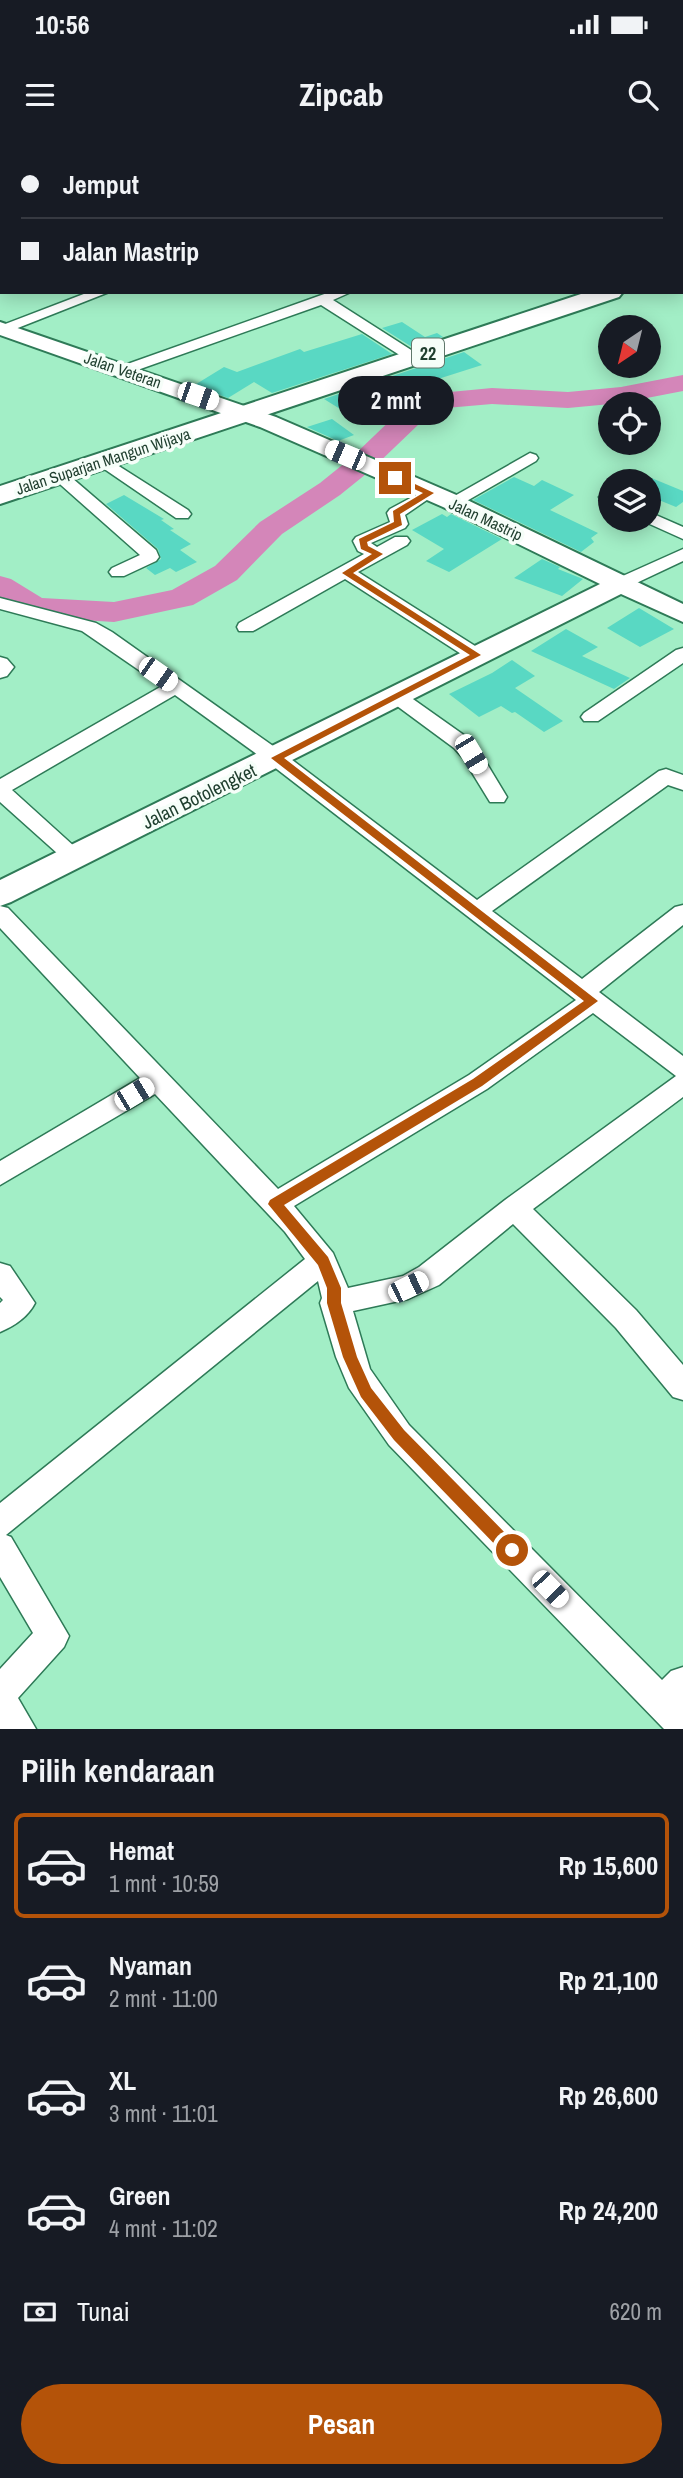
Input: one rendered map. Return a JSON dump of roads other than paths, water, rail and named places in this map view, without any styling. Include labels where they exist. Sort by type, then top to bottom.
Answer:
[{"type":"highway","name":"22","points":[[246,414],[605,294]]},
{"type":"highway","name":"Jalan Suparjan Mangun Wijaya","points":[[0,495],[246,414]]},
{"type":"street","points":[[1,329],[97,294]]},
{"type":"street","points":[[124,370],[339,294]]},
{"type":"street","points":[[323,300],[414,358]]},
{"type":"street","name":"Jalan Veteran","points":[[1,329],[246,414]]},
{"type":"street","name":"Jalan Mastrip","points":[[246,414],[441,498],[683,614]]},
{"type":"street","points":[[378,554],[364,547],[362,541],[398,524],[396,513],[441,498],[530,458]]},
{"type":"street","points":[[103,461],[182,514]]},
{"type":"street","points":[[59,475],[150,554],[150,557],[118,572]]},
{"type":"street","points":[[661,523],[683,534]]},
{"type":"street","points":[[246,627],[401,541]]},
{"type":"street","points":[[622,583],[683,554]]},
{"type":"street","points":[[347,573],[477,655]]},
{"type":"street","name":"Jalan Botolengket","points":[[0,898],[75,857],[622,583]]},
{"type":"street","points":[[0,603],[89,627],[176,686],[276,758],[683,1069]]},
{"type":"street","points":[[591,717],[683,654]]},
{"type":"street","points":[[0,663],[4,667],[0,671]]},
{"type":"street","points":[[75,857],[0,789],[176,686]]},
{"type":"street","points":[[396,696],[461,743],[471,754],[497,797]]},
{"type":"street","points":[[475,912],[666,776],[683,783]]},
{"type":"street","points":[[0,898],[156,1081],[275,1204],[323,1261],[334,1288],[334,1303],[350,1357],[366,1393],[399,1435],[676,1704]]},
{"type":"street","points":[[275,1204],[478,1082],[587,997],[683,913]]},
{"type":"street","points":[[0,1174],[156,1081]]},
{"type":"street","points":[[334,1303],[408,1287],[429,1276],[514,1208],[683,1084]]},
{"type":"street","points":[[514,1208],[626,1319],[680,1380]]},
{"type":"street","points":[[0,1522],[323,1261]]},
{"type":"street","points":[[0,1275],[21,1303],[0,1320]]},
{"type":"street","points":[[0,1693],[52,1636],[1,1553]]},
{"type":"street","points":[[0,1701],[19,1729]]},
{"type":"waterway","points":[[0,586],[35,607],[114,612],[182,598],[226,573],[271,528],[330,489],[361,464],[409,418],[439,400],[492,396],[568,400],[621,395],[683,383]]}]
